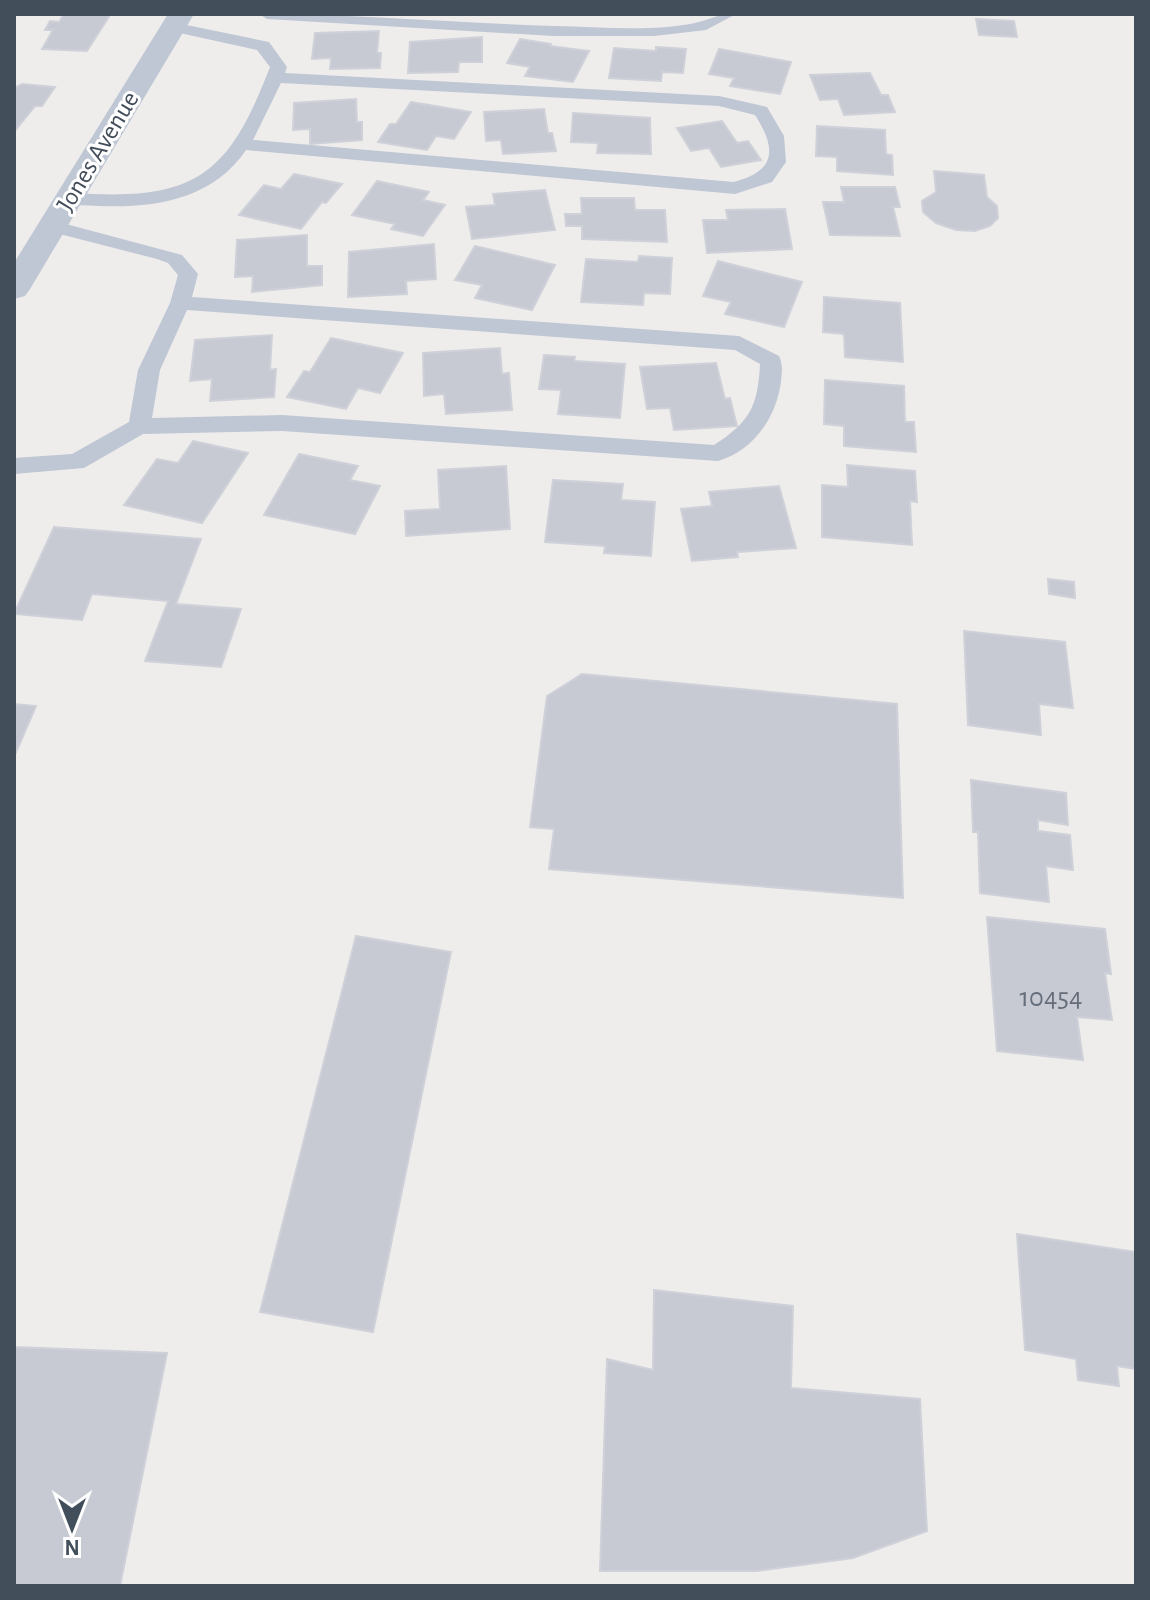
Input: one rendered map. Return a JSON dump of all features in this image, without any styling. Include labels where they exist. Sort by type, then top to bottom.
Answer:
[{"type":"street","name":"Jones Avenue","points":[[14,289],[176,21]]},
{"type":"street","points":[[14,225],[51,226]]},
{"type":"lane","points":[[267,14],[553,31],[654,31],[700,27],[728,14]]},
{"type":"lane","points":[[68,199],[155,199],[195,186],[226,164],[258,122],[279,67],[263,46],[176,21]]},
{"type":"lane","points":[[241,144],[735,188],[765,178],[779,158],[778,133],[761,111],[719,101],[275,78]]},
{"type":"lane","points":[[51,226],[175,259],[188,274],[180,303],[149,370],[139,426]]},
{"type":"lane","points":[[14,466],[76,462],[139,426],[282,423],[718,453],[750,434],[771,394],[771,361],[739,343],[180,303]]},
{"type":"building","points":[[64,14],[110,15],[87,51],[42,49],[53,30],[45,30],[50,21],[59,22]]},
{"type":"building","points":[[976,19],[1014,21],[1017,37],[979,35]]},
{"type":"building","points":[[379,31],[377,53],[381,53],[380,68],[330,69],[331,58],[312,59],[315,33]]},
{"type":"building","points":[[482,37],[482,62],[459,62],[458,72],[408,73],[410,42]]},
{"type":"building","points":[[520,39],[589,51],[573,82],[525,76],[530,67],[507,63]]},
{"type":"building","points":[[656,47],[686,49],[683,73],[662,72],[661,81],[609,78],[614,48],[656,51]]},
{"type":"building","points":[[719,49],[791,62],[780,94],[730,86],[734,78],[709,74]]},
{"type":"building","points":[[870,73],[881,95],[888,95],[895,112],[844,115],[838,99],[820,100],[810,75]]},
{"type":"building","points":[[22,84],[55,87],[42,106],[35,106],[14,132],[14,88]]},
{"type":"building","points":[[356,99],[357,122],[362,122],[362,140],[310,144],[310,129],[293,130],[294,103]]},
{"type":"building","points":[[411,102],[471,112],[454,139],[436,136],[427,150],[378,142],[390,124],[396,124]]},
{"type":"building","points":[[544,109],[548,133],[552,133],[556,151],[503,154],[501,140],[486,141],[484,112]]},
{"type":"building","points":[[573,113],[650,118],[651,154],[597,153],[598,143],[571,142]]},
{"type":"building","points":[[722,121],[737,143],[748,141],[761,160],[721,167],[709,148],[691,151],[677,128]]},
{"type":"building","points":[[817,126],[885,130],[886,154],[892,155],[893,175],[837,171],[837,157],[816,156]]},
{"type":"building","points":[[934,171],[984,175],[987,197],[997,206],[998,218],[990,226],[975,231],[956,230],[936,223],[923,212],[922,201],[936,192]]},
{"type":"building","points":[[294,174],[342,184],[326,203],[322,202],[301,229],[239,215],[264,185],[281,189]]},
{"type":"building","points":[[377,181],[429,192],[423,200],[445,205],[423,236],[391,229],[395,224],[352,215]]},
{"type":"building","points":[[841,187],[895,187],[900,207],[893,207],[900,236],[830,235],[823,202],[844,202]]},
{"type":"building","points":[[545,190],[555,230],[472,239],[466,207],[495,205],[493,194]]},
{"type":"building","points":[[581,198],[634,198],[635,210],[665,210],[667,242],[582,239],[582,226],[566,226],[565,214],[582,214]]},
{"type":"building","points":[[785,209],[792,249],[707,253],[703,220],[728,220],[726,210]]},
{"type":"building","points":[[307,235],[307,266],[322,266],[322,285],[252,292],[253,276],[235,277],[237,240]]},
{"type":"building","points":[[434,244],[436,279],[406,281],[407,294],[348,297],[349,252]]},
{"type":"building","points":[[475,246],[555,265],[532,310],[475,298],[482,285],[455,280]]},
{"type":"building","points":[[639,256],[672,258],[670,294],[644,293],[643,305],[581,302],[586,259],[638,262]]},
{"type":"building","points":[[718,261],[802,282],[784,327],[725,314],[731,302],[703,296]]},
{"type":"building","points":[[824,297],[900,303],[903,362],[845,357],[844,334],[823,332]]},
{"type":"building","points":[[272,335],[270,370],[276,369],[274,397],[210,401],[212,379],[190,381],[195,340]]},
{"type":"building","points":[[331,338],[403,353],[380,393],[358,388],[346,409],[287,397],[304,371],[310,372]]},
{"type":"building","points":[[500,348],[502,374],[509,373],[512,410],[446,414],[444,394],[424,396],[423,353]]},
{"type":"building","points":[[544,355],[575,357],[574,361],[625,364],[620,418],[558,414],[561,390],[539,389]]},
{"type":"building","points":[[716,363],[725,399],[730,398],[737,426],[674,430],[670,408],[647,409],[640,367]]},
{"type":"building","points":[[825,380],[904,386],[905,422],[914,422],[916,452],[844,446],[844,426],[824,424]]},
{"type":"building","points":[[193,441],[248,453],[202,523],[124,505],[157,459],[178,463]]},
{"type":"building","points":[[299,454],[358,466],[350,480],[380,486],[355,534],[264,515]]},
{"type":"building","points":[[847,465],[915,471],[917,502],[910,501],[912,545],[822,537],[822,485],[848,487]]},
{"type":"building","points":[[506,466],[510,529],[406,536],[405,511],[440,509],[438,470]]},
{"type":"building","points":[[553,480],[623,484],[621,500],[655,502],[651,556],[604,553],[605,546],[545,542]]},
{"type":"building","points":[[779,486],[796,548],[737,552],[738,557],[692,561],[681,509],[712,506],[709,492]]},
{"type":"building","points":[[54,527],[201,539],[176,604],[241,609],[221,667],[145,661],[168,601],[92,594],[82,620],[14,614]]},
{"type":"building","points":[[1048,579],[1074,582],[1075,598],[1049,594]]},
{"type":"building","points":[[964,631],[1065,642],[1073,708],[1039,704],[1041,735],[968,725]]},
{"type":"building","points":[[582,674],[897,704],[903,898],[549,869],[554,829],[530,827],[547,696]]},
{"type":"building","points":[[14,704],[36,706],[14,757]]},
{"type":"building","points":[[971,780],[1066,793],[1068,825],[1038,820],[1038,831],[1070,835],[1073,870],[1046,866],[1049,902],[980,893],[978,832],[973,832]]},
{"type":"building","points":[[987,917],[1105,929],[1111,974],[1105,973],[1112,1020],[1077,1017],[1083,1060],[997,1051]]},
{"type":"building","points":[[356,936],[451,952],[373,1332],[260,1312]]},
{"type":"building","points":[[1017,1234],[1136,1252],[1136,1369],[1117,1366],[1119,1386],[1078,1380],[1076,1359],[1025,1350]]},
{"type":"building","points":[[654,1290],[793,1306],[791,1388],[920,1399],[927,1531],[853,1558],[757,1571],[600,1571],[607,1359],[653,1370]]},
{"type":"building","points":[[14,1347],[167,1353],[120,1586],[14,1586]]}]
